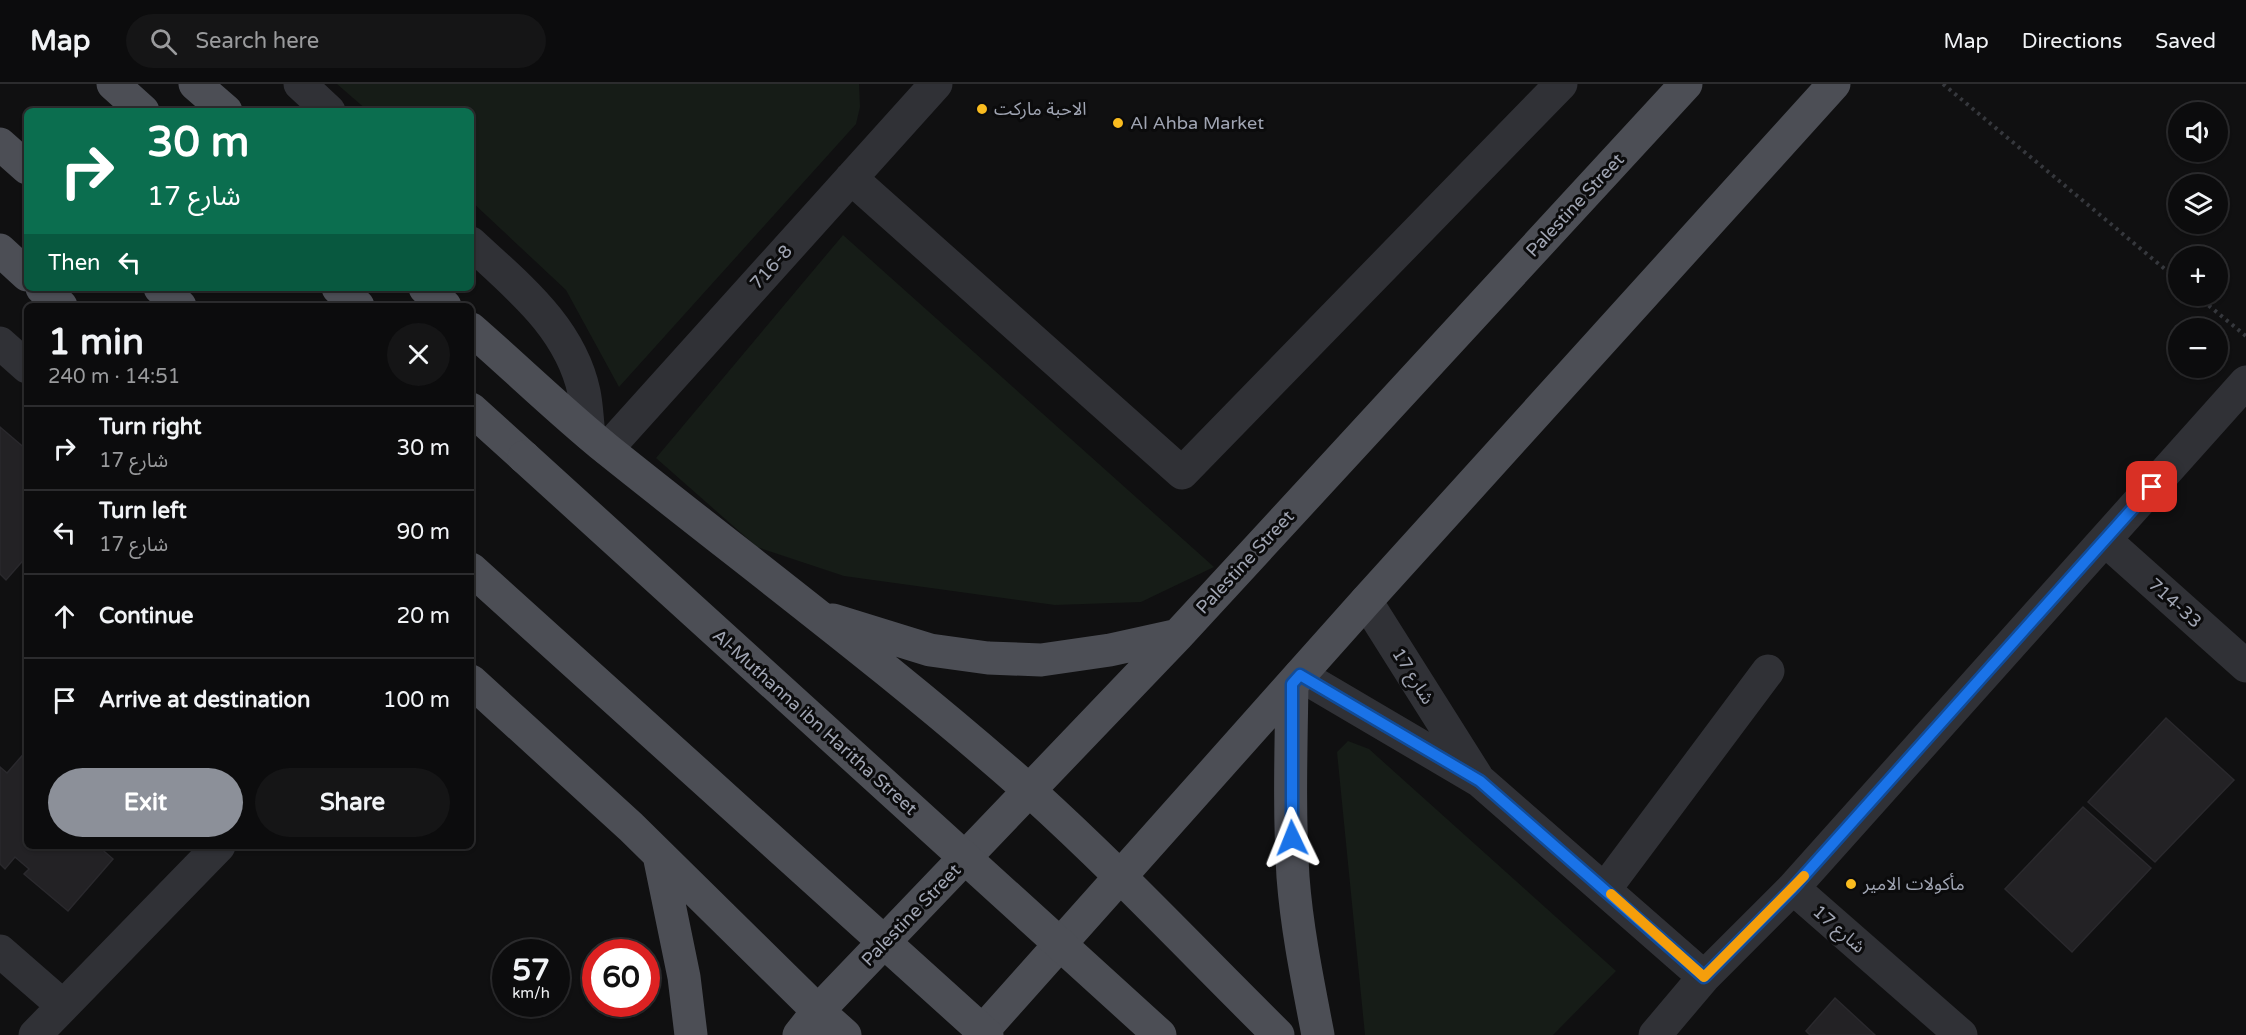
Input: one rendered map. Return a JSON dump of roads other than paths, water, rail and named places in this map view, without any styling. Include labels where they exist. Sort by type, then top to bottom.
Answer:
[{"type":"main road","points":[[113,84],[140,108]]},
{"type":"main road","points":[[195,84],[223,108]]},
{"type":"main road","points":[[1657,116],[1672,84]]},
{"type":"main road","name":"Palestine Street","points":[[808,1023],[1030,792],[1059,757],[1178,635],[1686,84]]},
{"type":"main road","points":[[979,1035],[1366,601],[1834,84]]},
{"type":"main road","points":[[0,144],[24,165]]},
{"type":"main road","points":[[0,250],[24,272]]},
{"type":"main road","points":[[45,291],[58,303]]},
{"type":"main road","points":[[163,291],[177,303]]},
{"type":"main road","points":[[341,291],[355,303]]},
{"type":"main road","points":[[428,291],[442,303]]},
{"type":"main road","points":[[474,332],[598,441],[821,616],[1030,792],[1121,876],[1152,910],[1278,1035]]},
{"type":"main road","name":"Al-Muthanna ibn Haritha Street","points":[[474,412],[1160,1035]]},
{"type":"main road","points":[[474,572],[987,1035]]},
{"type":"main road","points":[[821,616],[930,650],[988,658],[1041,660],[1110,651],[1178,635]]},
{"type":"main road","points":[[1296,680],[1291,799],[1293,878],[1318,1035]]},
{"type":"main road","points":[[474,684],[659,855],[808,1023],[845,1035]]},
{"type":"main road","points":[[659,855],[684,977],[691,1035]]},
{"type":"street","points":[[300,84],[326,108]]},
{"type":"street","name":"716-8","points":[[598,441],[851,178],[936,84]]},
{"type":"street","points":[[851,178],[1182,473],[1561,84]]},
{"type":"street","points":[[474,246],[546,314],[569,351],[584,391],[598,441]]},
{"type":"street","points":[[0,343],[24,364]]},
{"type":"street","points":[[1655,1035],[1704,977],[1793,888],[2246,382]]},
{"type":"street","name":"714-33","points":[[2104,540],[2246,666]]},
{"type":"street","name":"شارع 17","points":[[1366,601],[1480,781]]},
{"type":"street","points":[[1605,889],[1768,671]]},
{"type":"street","name":"شارع 17","points":[[1296,680],[1480,781],[1704,977]]},
{"type":"street","points":[[35,1035],[216,849]]},
{"type":"street","name":"شارع 17","points":[[1793,888],[1961,1035]]},
{"type":"street","points":[[0,951],[63,1006]]},
{"type":"place","name":"الاحبة ماركت","points":[[982,109]]},
{"type":"place","name":"Al Ahba Market","points":[[1118,123]]},
{"type":"place","name":"مأكولات الامير","points":[[1851,884]]}]
